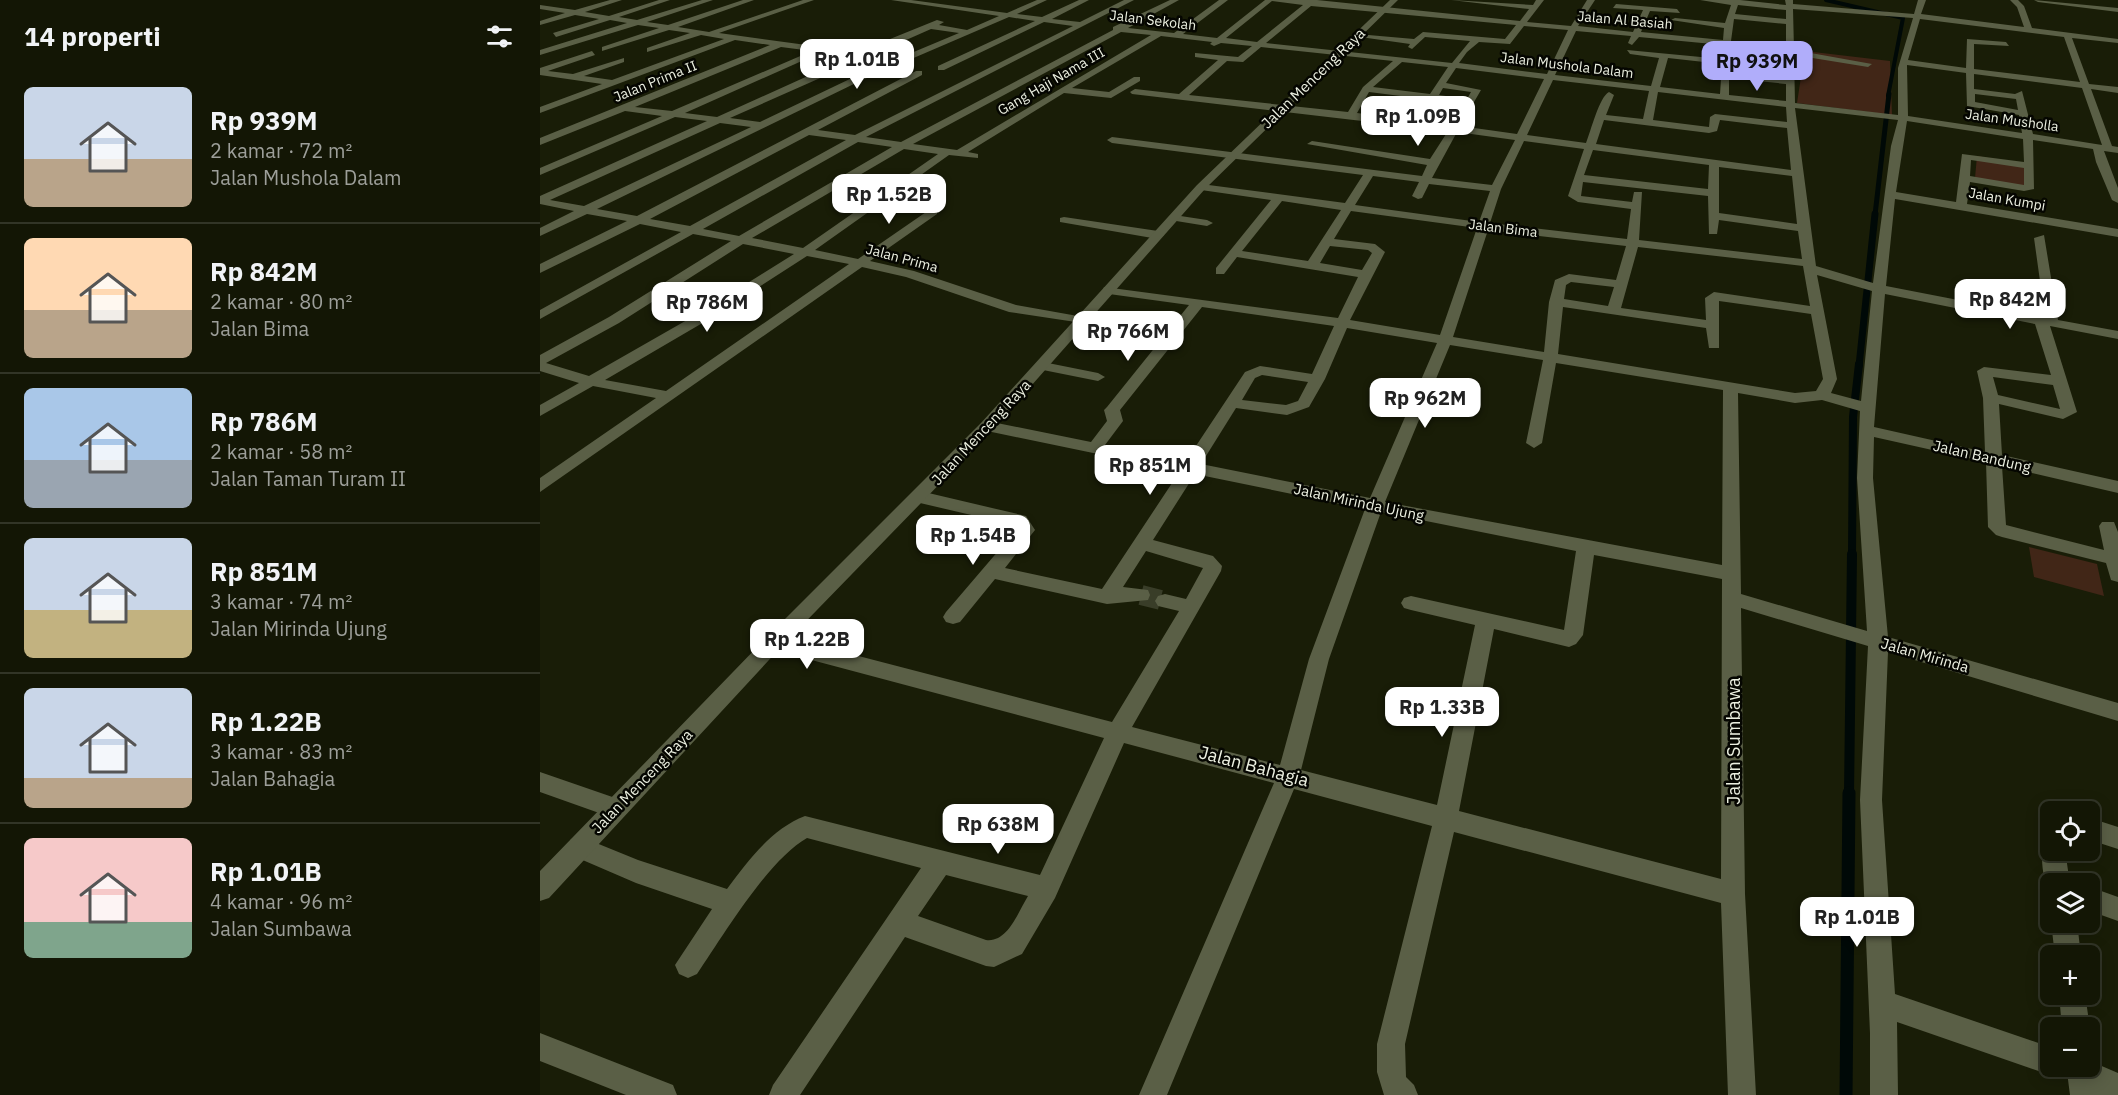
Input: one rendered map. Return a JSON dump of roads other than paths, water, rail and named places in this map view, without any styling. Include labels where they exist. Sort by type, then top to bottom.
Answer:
[{"type":"street","points":[[540,23],[618,0]]},
{"type":"street","points":[[551,36],[666,0]]},
{"type":"street","points":[[540,53],[709,0]]},
{"type":"street","points":[[605,49],[750,0]]},
{"type":"street","points":[[650,50],[810,0]]},
{"type":"street","name":"Jalan Sekolah","points":[[900,0],[1093,26]]},
{"type":"street","points":[[933,5],[947,0]]},
{"type":"street","points":[[540,232],[867,74],[900,59],[915,57],[1043,0]]},
{"type":"street","points":[[941,68],[1085,0]]},
{"type":"street","points":[[540,315],[857,138],[1130,0]]},
{"type":"street","points":[[540,361],[690,275],[743,240],[903,145],[1175,0]]},
{"type":"street","points":[[1175,36],[1224,0]]},
{"type":"street","points":[[1269,0],[1198,56],[1240,60],[1311,1]]},
{"type":"street","name":"Jalan Al Basiah","points":[[1275,0],[1389,5],[1524,24],[1791,51],[1868,64]]},
{"type":"street","points":[[1455,0],[1538,4]]},
{"type":"street","points":[[1153,1095],[1288,776],[1319,659],[1376,506],[1445,340],[1496,189],[1572,28],[1591,0]]},
{"type":"street","points":[[1675,20],[1680,0]]},
{"type":"street","points":[[1704,0],[1789,4],[1917,16],[2118,41]]},
{"type":"street","points":[[1884,1095],[1882,1003],[1871,800],[1873,640],[1865,478],[1866,430],[1858,405],[1892,195],[1904,62],[1922,0]]},
{"type":"street","points":[[2014,0],[2020,6],[2029,30]]},
{"type":"street","points":[[2038,0],[2070,2],[2118,10]]},
{"type":"street","points":[[1724,96],[1728,26],[1736,2]]},
{"type":"street","points":[[541,8],[562,3]]},
{"type":"street","points":[[540,201],[862,55],[987,4]]},
{"type":"street","points":[[1468,47],[1502,49],[1538,4]]},
{"type":"street","points":[[1789,4],[1792,126],[1797,174],[1808,266],[1830,379],[1822,395]]},
{"type":"street","name":"Jalan Menceng Raya","points":[[540,889],[774,642],[920,497],[987,426],[1084,321],[1201,187],[1344,45],[1389,5]]},
{"type":"street","points":[[1616,6],[1677,11]]},
{"type":"street","points":[[541,8],[819,51],[862,55]]},
{"type":"street","points":[[1627,61],[1634,34],[1647,9]]},
{"type":"street","points":[[1731,16],[1790,22]]},
{"type":"street","points":[[1643,17],[1728,26]]},
{"type":"street","points":[[929,26],[968,32]]},
{"type":"street","points":[[2007,27],[2006,44],[2009,54],[1970,49],[1971,105],[2022,113]]},
{"type":"street","name":"Jalan Sekolah","points":[[1105,28],[1259,46],[1344,45]]},
{"type":"street","points":[[1344,45],[1414,45],[1423,33],[1507,42]]},
{"type":"street","name":"Gang Haji Nama III","points":[[540,411],[706,315],[805,252],[952,153],[1159,34]]},
{"type":"street","points":[[2067,34],[2088,86],[2108,148],[2101,162],[2118,200]]},
{"type":"street","points":[[540,110],[734,38]]},
{"type":"street","points":[[1433,97],[1453,66],[1477,39]]},
{"type":"street","name":"Jalan Prima II","points":[[540,142],[779,45]]},
{"type":"street","name":"Jalan Mushola Dalam","points":[[1344,45],[1399,60],[1880,115]]},
{"type":"street","points":[[540,172],[819,51]]},
{"type":"street","points":[[1630,52],[1725,62]]},
{"type":"street","points":[[540,71],[592,53]]},
{"type":"street","points":[[1648,124],[1647,108],[1656,88],[1664,56]]},
{"type":"street","points":[[574,77],[621,60]]},
{"type":"street","points":[[1181,97],[1223,60]]},
{"type":"street","points":[[1352,115],[1366,89],[1399,60]]},
{"type":"street","points":[[1904,62],[2118,90]]},
{"type":"street","points":[[1650,67],[1662,68]]},
{"type":"street","points":[[540,71],[614,83]]},
{"type":"street","points":[[540,269],[639,220],[919,73]]},
{"type":"street","points":[[1725,75],[1791,82]]},
{"type":"street","points":[[1016,85],[1111,95],[1137,79]]},
{"type":"street","points":[[1418,196],[1432,163],[1478,90],[1439,85]]},
{"type":"street","points":[[1366,89],[1470,102]]},
{"type":"street","points":[[1135,92],[1352,115],[1797,174]]},
{"type":"street","points":[[1965,178],[2030,187],[2028,136],[2020,95],[1970,92]]},
{"type":"street","points":[[1609,95],[1578,178],[1575,198],[1635,206]]},
{"type":"street","points":[[624,108],[760,124],[974,156]]},
{"type":"street","name":"Jalan Musholla","points":[[1880,115],[2108,148]]},
{"type":"street","points":[[1599,117],[1711,130],[1714,129],[1715,117],[1792,126]]},
{"type":"street","points":[[1112,140],[1496,189]]},
{"type":"street","points":[[1312,144],[1432,163]]},
{"type":"street","points":[[1961,206],[1966,156],[2029,166]]},
{"type":"street","points":[[1387,176],[1399,158]]},
{"type":"street","points":[[1713,232],[1714,164]]},
{"type":"street","points":[[1312,265],[1369,174]]},
{"type":"street","points":[[1578,178],[1712,194]]},
{"type":"street","points":[[1613,312],[1632,242],[1639,185]]},
{"type":"street","name":"Jalan Bima","points":[[1201,187],[1280,196],[1485,226],[1632,242],[1808,266],[1875,289],[2118,335]]},
{"type":"street","name":"Jalan Kumpi","points":[[1892,195],[2118,233]]},
{"type":"street","points":[[1220,270],[1280,196]]},
{"type":"street","name":"Jalan Prima","points":[[540,201],[861,262],[910,274],[1014,309],[1084,321]]},
{"type":"street","points":[[540,486],[933,212]]},
{"type":"street","points":[[1713,216],[1803,228]]},
{"type":"street","points":[[1174,218],[1207,223]]},
{"type":"street","points":[[1064,220],[1158,235]]},
{"type":"street","points":[[1992,398],[2067,414],[2046,321],[2040,238]]},
{"type":"street","points":[[1233,403],[1287,410],[1304,404],[1378,250],[1326,242]]},
{"type":"street","points":[[1234,254],[1365,274]]},
{"type":"street","points":[[1534,443],[1550,359],[1560,283],[1569,278],[1620,284]]},
{"type":"street","points":[[1109,290],[1342,323],[1795,398],[1822,395],[1858,405]]},
{"type":"street","points":[[1714,345],[1712,325],[1714,296],[1817,310]]},
{"type":"street","points":[[1095,448],[1115,421],[1112,410],[1199,302]]},
{"type":"street","points":[[1556,302],[1712,325]]},
{"type":"street","points":[[540,366],[589,381],[668,396]]},
{"type":"street","points":[[1043,366],[1098,377]]},
{"type":"street","points":[[1107,597],[1229,405],[1233,403],[1255,370],[1318,379]]},
{"type":"street","points":[[2059,381],[1984,370],[1992,398],[2000,529],[2116,567],[2108,526]]},
{"type":"street","name":"Jalan Sumbawa","points":[[1730,388],[1733,894],[1742,1095]]},
{"type":"street","name":"Jalan Mirinda Ujung","points":[[987,426],[1376,506],[1732,574]]},
{"type":"street","name":"Jalan Bandung","points":[[1866,430],[2118,488]]},
{"type":"street","points":[[920,497],[1020,520],[1026,530],[953,618]]},
{"type":"street","points":[[899,922],[994,954],[1013,945],[1046,889],[1119,730],[1212,571],[1211,564],[1140,543]]},
{"type":"street","points":[[1411,603],[1569,639],[1573,635],[1586,547]]},
{"type":"street","points":[[992,572],[1107,597],[1133,593],[1141,595]]},
{"type":"street","name":"Jalan Mirinda","points":[[1732,599],[1835,627],[2118,712]]},
{"type":"street","points":[[1165,601],[1191,607]]},
{"type":"street","points":[[1404,1095],[1399,1092],[1390,1068],[1391,1044],[1446,817],[1486,620]]},
{"type":"street","name":"Jalan Bahagia","points":[[774,642],[1119,730],[1733,894]]},
{"type":"street","points":[[540,782],[616,808]]},
{"type":"street","points":[[687,965],[732,903],[788,837],[805,828],[1046,889]]},
{"type":"street","points":[[2100,832],[2118,838]]},
{"type":"street","points":[[579,847],[636,871],[732,903]]},
{"type":"street","points":[[783,1095],[940,862]]},
{"type":"street","points":[[2100,903],[2118,909]]},
{"type":"street","points":[[1882,1003],[2040,1058]]},
{"type":"street","points":[[540,1047],[663,1095]]},
{"type":"street","points":[[2083,1077],[2118,1088]]},
{"type":"waterway","points":[[1826,0],[1903,18],[1888,96]]},
{"type":"waterway","points":[[1875,215],[1889,94]]},
{"type":"waterway","points":[[1859,366],[1875,214]]},
{"type":"waterway","points":[[1852,555],[1853,417],[1859,364]]},
{"type":"waterway","points":[[1849,794],[1852,554]]},
{"type":"waterway","points":[[1846,1095],[1849,793]]},
{"type":"tunnel","points":[[1141,595],[1165,601]]}]
